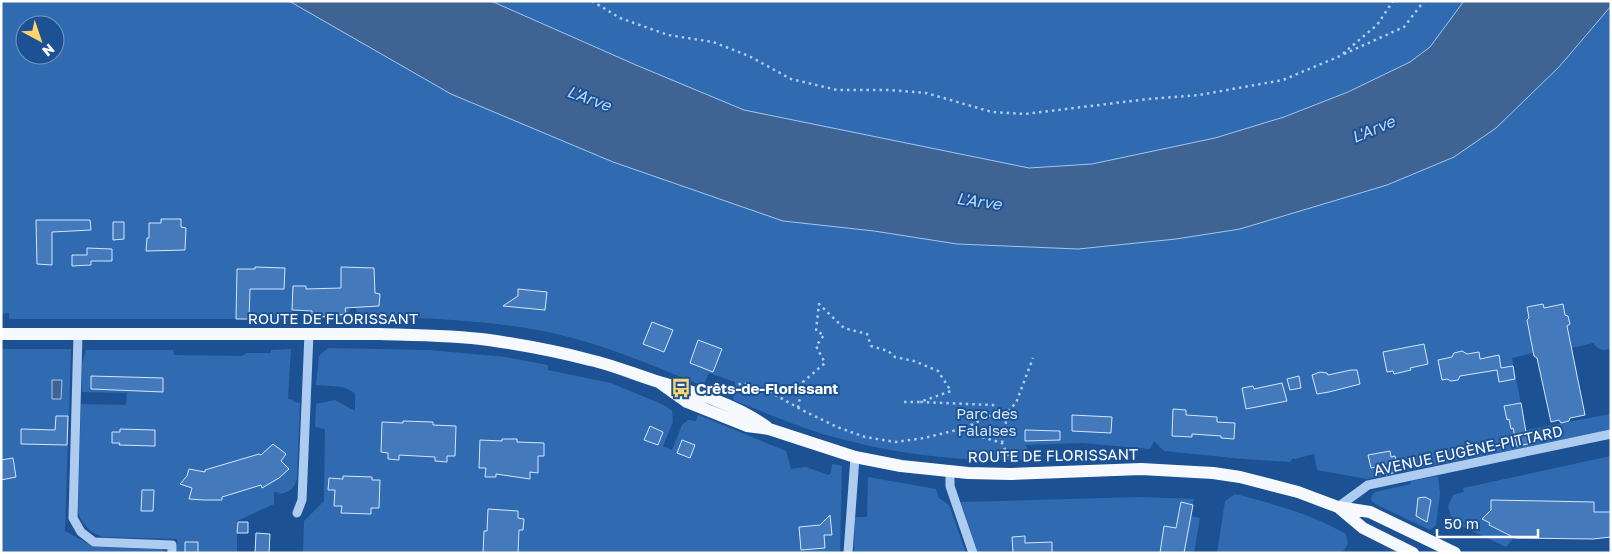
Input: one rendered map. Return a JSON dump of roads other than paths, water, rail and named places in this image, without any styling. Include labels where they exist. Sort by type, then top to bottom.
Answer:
[{"type":"main road","name":"ROUTE DE FLORISSANT","points":[[1,334],[309,333],[432,335],[488,340],[534,347],[592,360],[659,382],[687,402],[747,426],[769,429],[855,457],[901,466],[950,472],[1011,474],[1141,470],[1240,477],[1280,486],[1315,497],[1338,507],[1370,512],[1455,553]]},
{"type":"main road","name":"ROUTE DE FLORISSANT","points":[[1338,507],[1363,528],[1413,553]]},
{"type":"street","points":[[297,512],[302,500],[309,333]]},
{"type":"street","points":[[78,334],[73,518],[81,532],[94,542],[172,545],[172,553]]},
{"type":"street","name":"AVENUE EUGÈNE-PITTARD","points":[[1338,507],[1368,485],[1611,434]]},
{"type":"street","points":[[848,553],[855,457]]},
{"type":"street","points":[[950,472],[950,486],[973,553]]},
{"type":"water","name":"L'Arve","points":[[289,1],[491,1],[744,110],[1029,168],[1092,164],[1215,138],[1284,117],[1348,92],[1410,62],[1430,47],[1464,1],[1611,1],[1611,6],[1559,67],[1496,128],[1454,157],[1387,185],[1240,229],[1176,239],[1078,249],[957,244],[874,231],[783,221],[613,162],[451,94]]},
{"type":"water","points":[[52,380],[62,380],[61,399],[52,399]]},
{"type":"place","name":"Crêts-de-Florissant","points":[[681,388]]},
{"type":"park label","name":"Parc des Falaises","points":[[987,422]]}]
